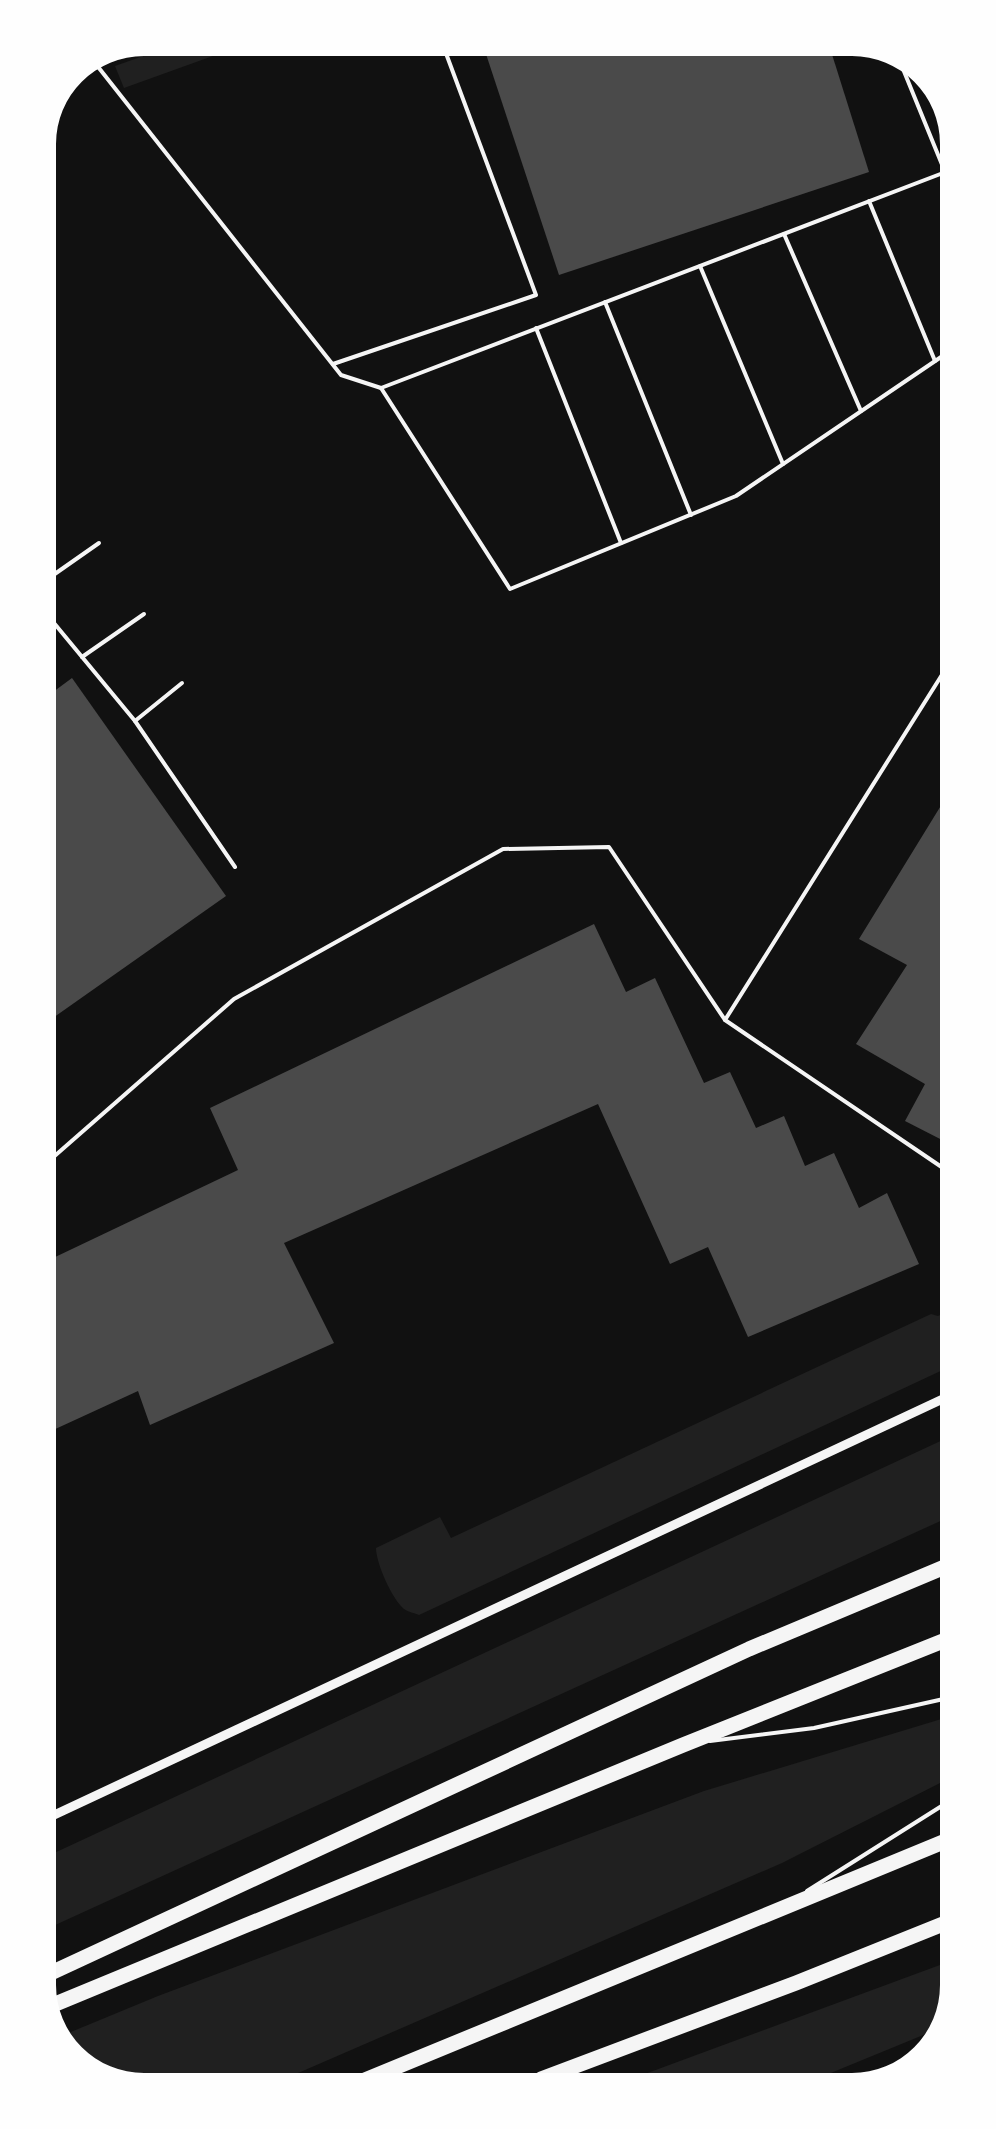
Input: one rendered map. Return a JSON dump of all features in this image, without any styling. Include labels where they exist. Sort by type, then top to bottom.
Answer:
[{"type":"highway","points":[[56,1971],[798,1628],[940,1560]]},
{"type":"highway","points":[[798,1628],[940,1569]]},
{"type":"highway","points":[[58,2004],[683,1744],[940,1642]]},
{"type":"highway","points":[[383,2073],[940,1843]]},
{"type":"highway","points":[[883,1949],[940,1925]]},
{"type":"highway","points":[[554,2073],[940,1929]]},
{"type":"street","points":[[56,1814],[940,1399]]},
{"type":"lane","points":[[333,364],[536,295],[447,56]]},
{"type":"lane","points":[[99,68],[341,375],[381,388],[940,174]]},
{"type":"lane","points":[[906,76],[940,160]]},
{"type":"lane","points":[[869,201],[935,361]]},
{"type":"lane","points":[[784,234],[861,411]]},
{"type":"lane","points":[[700,266],[783,464]]},
{"type":"lane","points":[[605,302],[691,515]]},
{"type":"lane","points":[[536,328],[621,544]]},
{"type":"lane","points":[[381,388],[510,589],[736,496],[940,358]]},
{"type":"lane","points":[[56,573],[99,544]]},
{"type":"lane","points":[[82,656],[144,614]]},
{"type":"lane","points":[[56,625],[135,721],[235,867]]},
{"type":"lane","points":[[726,1020],[940,678]]},
{"type":"lane","points":[[135,721],[182,683]]},
{"type":"lane","points":[[56,1155],[234,1000],[503,849],[609,847],[726,1020],[940,1166]]},
{"type":"lane","points":[[683,1744],[814,1728],[940,1700]]},
{"type":"lane","points":[[780,1908],[940,1807]]},
{"type":"shaded area","points":[[143,56],[213,56],[124,88],[115,66]]},
{"type":"shaded area","points":[[931,1314],[940,1315],[940,1371],[419,1615],[407,1611],[399,1604],[386,1580],[376,1548],[440,1517],[451,1538]]},
{"type":"shaded area","points":[[940,1441],[940,1521],[56,1925],[56,1852]]},
{"type":"shaded area","points":[[940,1719],[940,1783],[782,1863],[298,2073],[139,2073],[127,2071],[100,2061],[82,2047],[70,2032],[158,1996],[704,1791]]},
{"type":"shaded area","points":[[940,1965],[938,2002],[933,2018],[923,2035],[831,2073],[648,2073]]},
{"type":"building","points":[[487,56],[833,56],[869,172],[559,275]]},
{"type":"building","points":[[72,678],[226,896],[56,1016],[56,690]]},
{"type":"building","points":[[940,807],[940,1139],[905,1121],[925,1084],[856,1044],[907,965],[859,939]]},
{"type":"building","points":[[594,924],[626,992],[655,978],[704,1083],[730,1072],[756,1128],[784,1116],[805,1166],[834,1153],[859,1208],[887,1193],[919,1264],[748,1337],[708,1247],[670,1264],[598,1104],[284,1243],[334,1343],[150,1425],[138,1391],[56,1429],[56,1257],[238,1170],[210,1108]]}]
